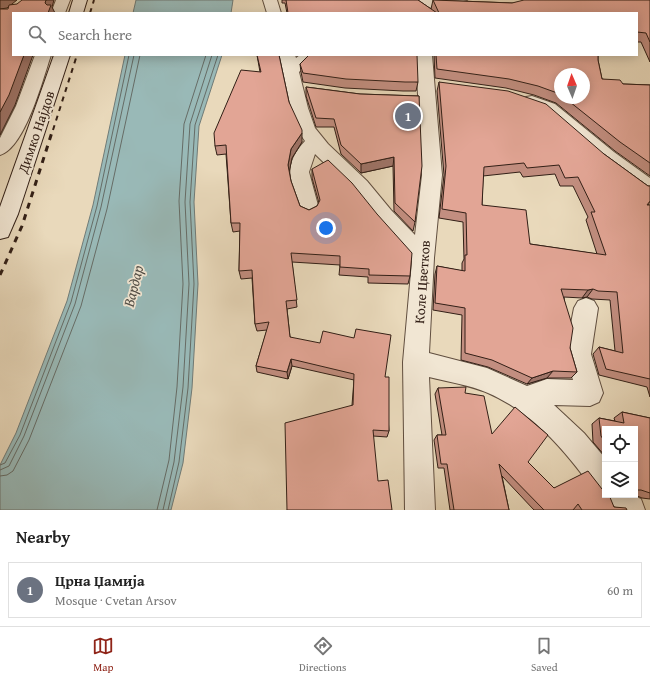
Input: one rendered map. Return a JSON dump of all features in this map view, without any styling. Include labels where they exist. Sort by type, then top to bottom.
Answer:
[{"type":"street","points":[[58,12],[63,0]]},
{"type":"street","points":[[76,12],[80,0]]},
{"type":"street","points":[[270,0],[274,12]]},
{"type":"street","points":[[422,4],[477,5]]},
{"type":"street","points":[[0,149],[6,146],[21,117],[43,56]]},
{"type":"street","name":"Димко Најдов","points":[[0,231],[8,214],[62,56]]},
{"type":"street","points":[[308,56],[295,76],[299,108],[306,130],[321,149],[360,186],[384,216],[423,258]]},
{"type":"street","name":"Коле Цветков","points":[[420,510],[416,362],[423,258],[432,175],[424,56]]},
{"type":"street","points":[[513,96],[549,108],[607,157],[650,188]]},
{"type":"street","points":[[309,209],[299,172],[304,154],[315,142]]},
{"type":"street","points":[[524,400],[547,392],[590,394],[578,354],[586,308]]},
{"type":"street","points":[[416,362],[477,378],[509,390],[542,411],[567,435],[602,478]]},
{"type":"street","points":[[616,498],[622,506],[630,510]]},
{"type":"water","points":[[136,0],[233,0],[231,12],[133,12]]},
{"type":"water","name":"Вардар","points":[[125,56],[222,56],[199,126],[194,202],[198,284],[192,388],[183,463],[171,510],[0,510],[0,465],[16,433],[67,301],[93,205]]},
{"type":"building","points":[[22,0],[46,0],[45,3],[47,5],[51,5],[48,12],[12,12],[12,56],[24,56],[9,95],[0,112],[0,9],[8,9],[9,5],[17,4]]},
{"type":"building","points":[[286,0],[418,0],[436,12],[288,12]]},
{"type":"building","points":[[433,0],[512,3],[524,0],[650,0],[650,42],[646,33],[638,32],[638,12],[439,12]]},
{"type":"building","points":[[257,56],[279,56],[289,102],[302,130],[302,133],[291,149],[288,165],[291,181],[300,206],[309,210],[317,206],[320,200],[312,169],[328,160],[352,183],[412,253],[410,276],[369,275],[369,269],[340,267],[340,256],[291,253],[297,300],[286,301],[290,337],[320,343],[323,331],[354,338],[356,329],[391,335],[385,377],[389,377],[389,431],[373,430],[378,481],[388,480],[392,510],[287,510],[285,423],[353,405],[354,374],[291,359],[287,372],[256,366],[269,322],[255,324],[252,270],[239,271],[240,223],[231,223],[226,145],[215,146],[214,133],[241,70],[261,72]]},
{"type":"building","points":[[308,56],[417,56],[418,82],[346,79],[303,73],[300,64]]},
{"type":"building","points":[[436,56],[598,56],[602,79],[620,80],[623,84],[650,85],[650,163],[620,142],[572,104],[590,104],[590,68],[554,68],[554,92],[538,86],[509,79],[437,69]]},
{"type":"building","points":[[439,82],[508,91],[546,104],[604,154],[650,186],[650,201],[647,205],[650,205],[650,379],[606,369],[599,347],[623,353],[617,292],[598,291],[593,289],[561,289],[573,328],[570,348],[577,372],[553,371],[532,378],[492,360],[465,353],[465,308],[435,303],[437,266],[465,271],[465,255],[467,255],[466,213],[442,209],[446,166]],"holes":[[[524,163],[527,168],[559,165],[565,178],[578,177],[595,212],[591,212],[606,255],[530,244],[526,210],[482,205],[484,167]]]},
{"type":"building","points":[[306,87],[360,94],[419,96],[422,166],[415,222],[395,203],[394,157],[361,164],[341,145],[334,119],[316,118]]},
{"type":"building","points":[[466,387],[465,393],[484,396],[492,434],[515,407],[548,435],[528,462],[554,488],[588,471],[602,489],[602,498],[610,498],[614,507],[626,508],[627,510],[582,510],[578,504],[573,510],[544,510],[499,464],[509,510],[454,510],[447,464],[441,464],[437,435],[446,435],[438,388]]},
{"type":"building","points":[[622,412],[650,418],[650,493],[638,490],[638,426],[602,426],[602,438],[601,436],[599,418],[624,423]]},
{"type":"railway","points":[[90,12],[94,0]]},
{"type":"railway","points":[[53,130],[77,56]]},
{"type":"railway","points":[[0,275],[22,226],[53,129]]},
{"type":"place","name":"Црна Џамија","points":[[408,116]]}]
